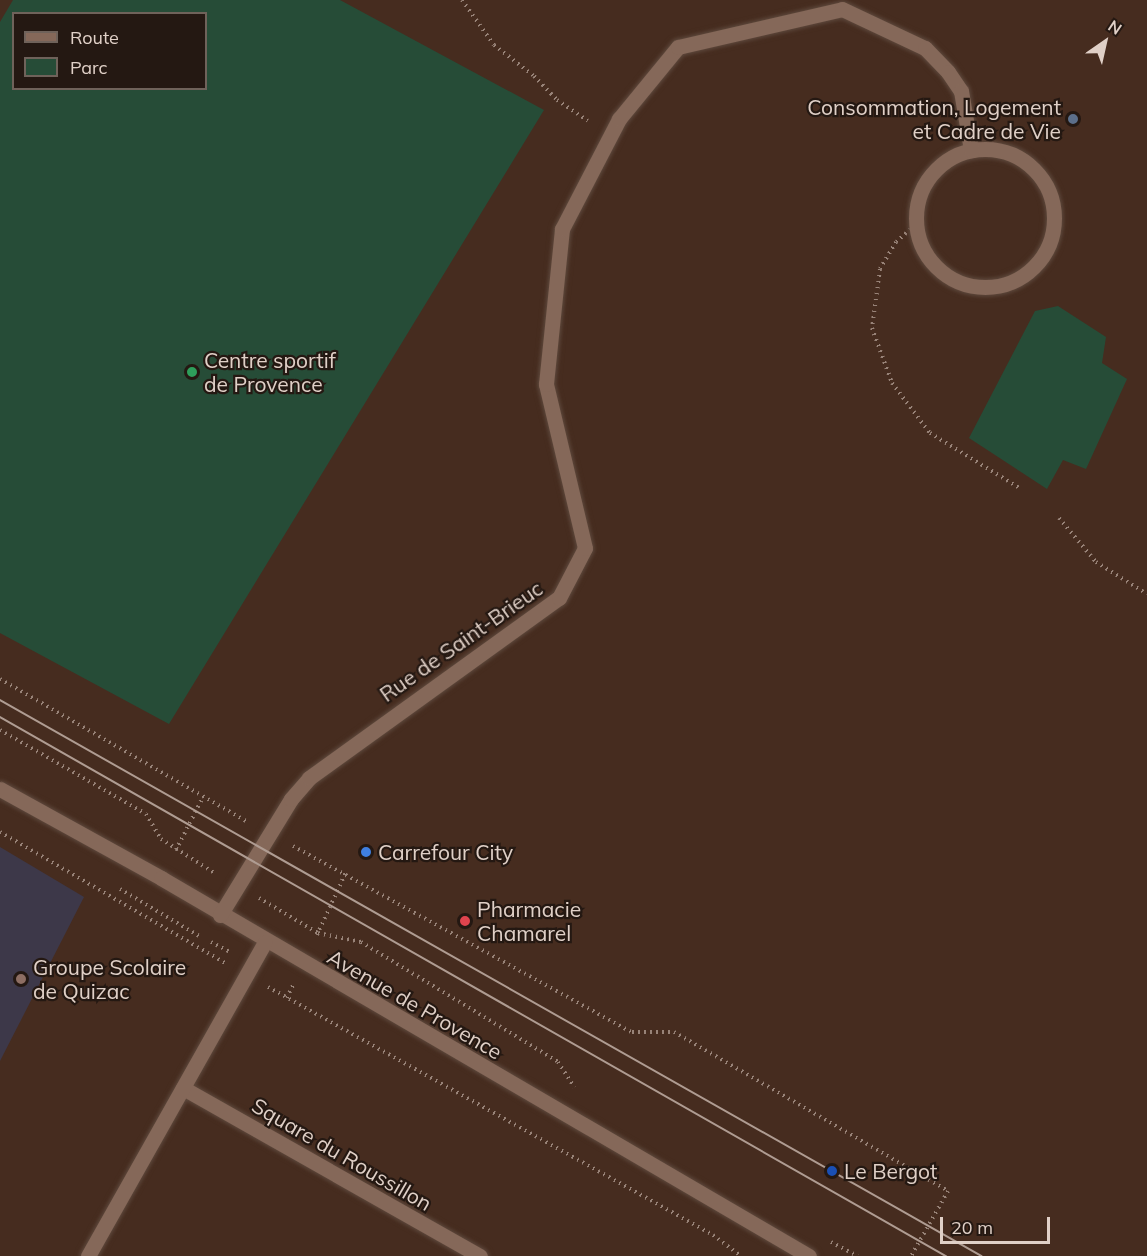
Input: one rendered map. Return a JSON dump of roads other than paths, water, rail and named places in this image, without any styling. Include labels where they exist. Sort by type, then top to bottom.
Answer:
[{"type":"street","name":"Rue de Saint-Brieuc","points":[[220,915],[269,834],[309,778],[559,598],[585,548],[546,384],[562,229],[619,118],[678,47],[842,9],[925,48],[948,72],[961,91],[971,150]]},
{"type":"street","points":[[971,150],[1009,153],[1040,175],[1050,192],[1054,229],[1038,264],[1006,285],[985,288],[965,285],[947,277],[931,262],[915,225],[923,185],[952,156],[971,150]]},
{"type":"street","name":"Avenue de Provence","points":[[0,789],[809,1256]]},
{"type":"street","points":[[88,1256],[265,942]]},
{"type":"street","name":"Square du Roussillon","points":[[183,1088],[480,1256]]},
{"type":"tram line","points":[[0,700],[982,1256]]},
{"type":"tram line","points":[[0,717],[946,1256]]},
{"type":"place","name":"Consommation, Logement et Cadre de Vie","points":[[1073,119]]},
{"type":"place","name":"Centre sportif de Provence","points":[[192,372]]},
{"type":"place","name":"Carrefour City","points":[[366,852]]},
{"type":"place","name":"Pharmacie Chamarel","points":[[465,921]]},
{"type":"place","name":"Groupe Scolaire de Quizac","points":[[21,979]]},
{"type":"place","name":"Le Bergot","points":[[832,1171]]}]
